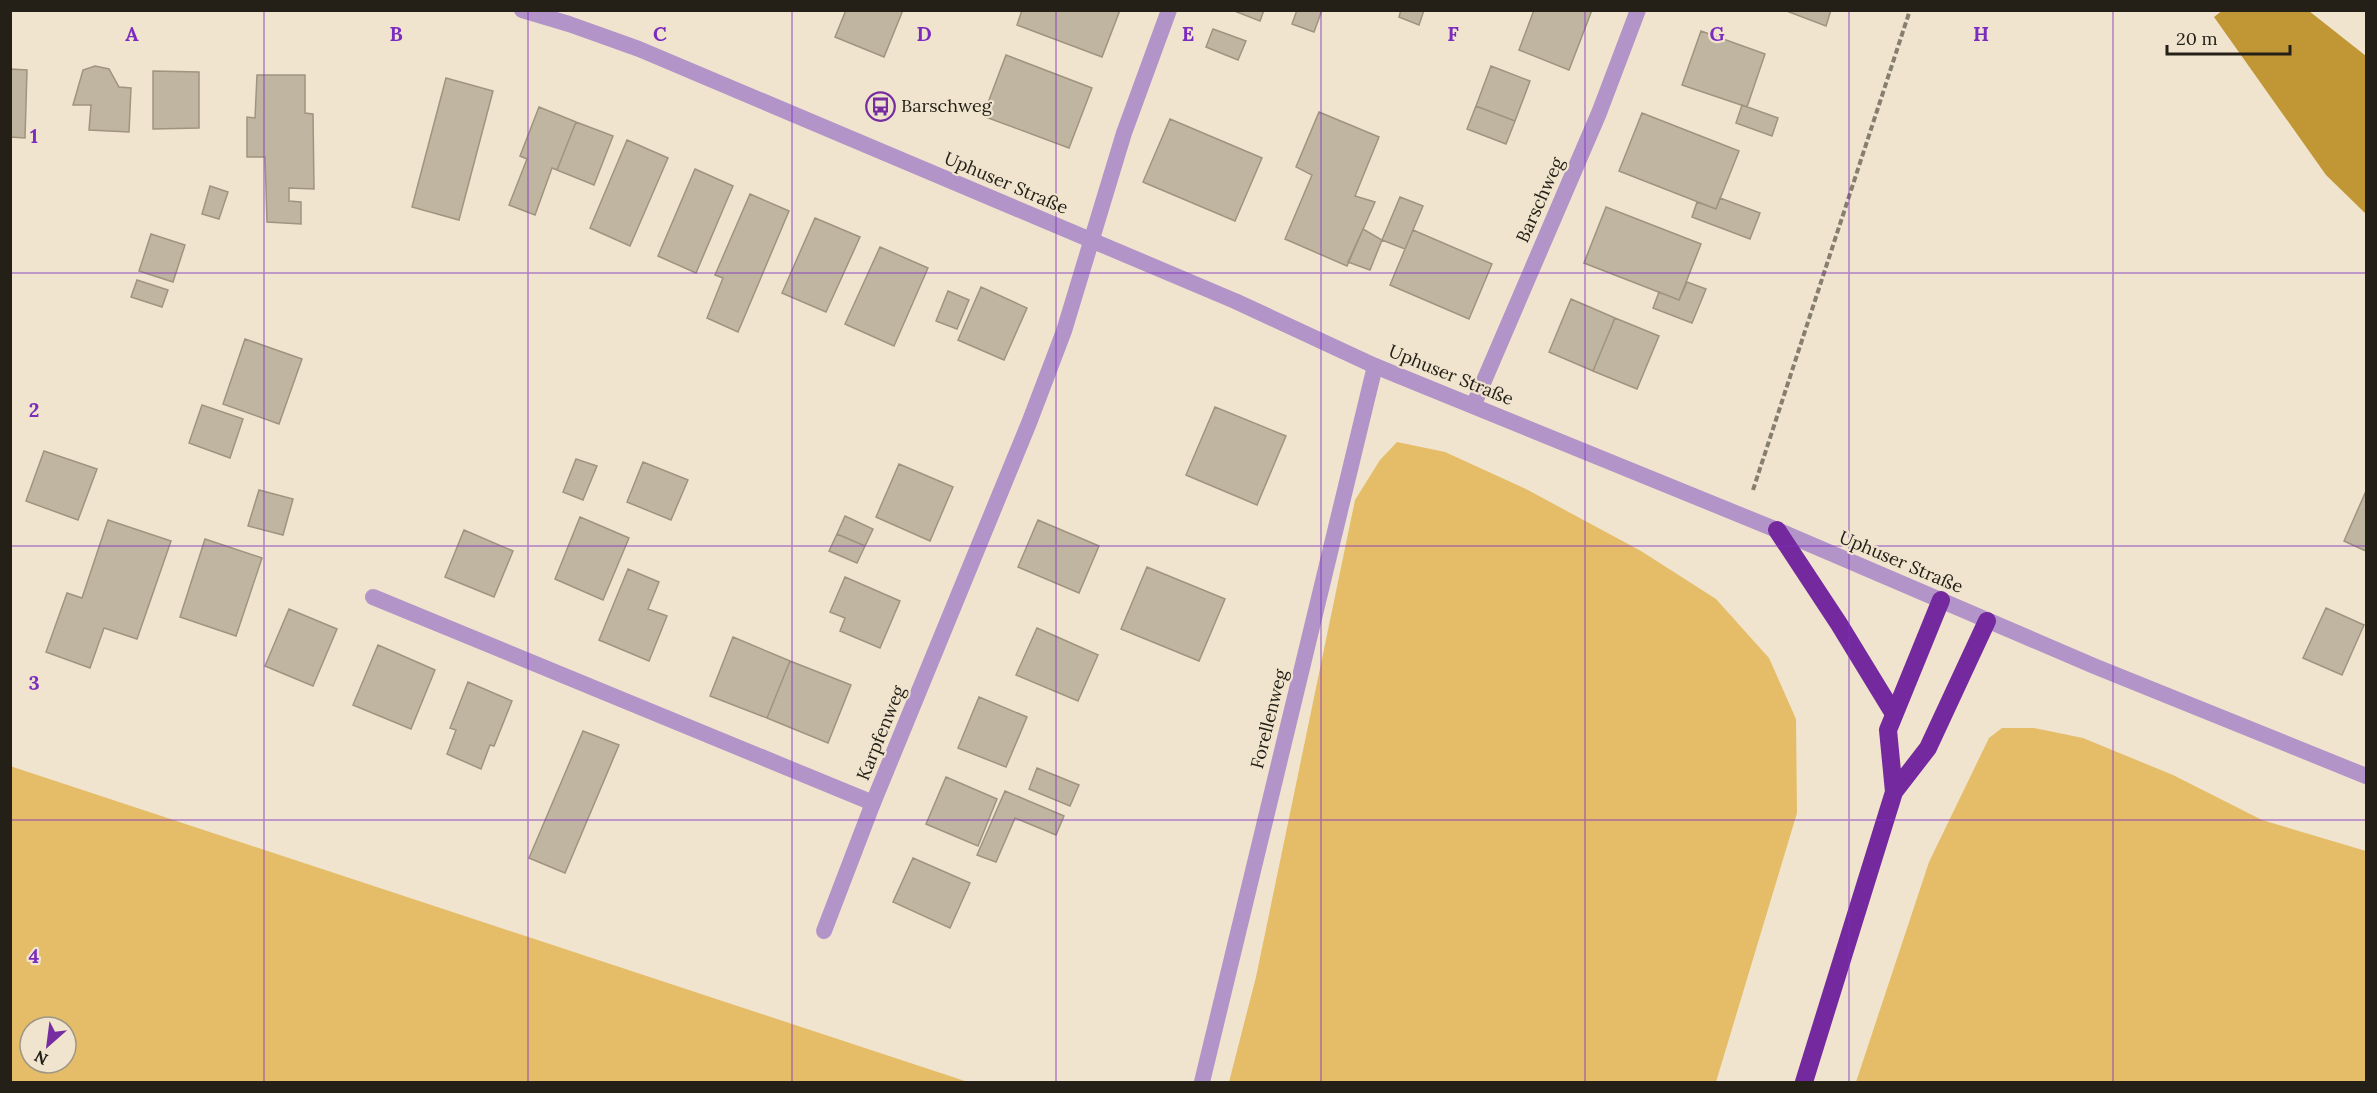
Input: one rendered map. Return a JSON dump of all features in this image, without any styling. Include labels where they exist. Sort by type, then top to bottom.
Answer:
[{"type":"highway","points":[[1777,530],[1839,624],[1894,714]]},
{"type":"highway","points":[[1894,792],[1888,730],[1941,600]]},
{"type":"highway","points":[[1804,1083],[1894,792],[1928,748],[1987,621]]},
{"type":"street","name":"Uphuser Straße","points":[[522,10],[639,49],[1235,301],[1375,366],[1474,404],[1777,530],[1987,621],[2367,776]]},
{"type":"street","points":[[1090,240],[1124,133],[1169,10]]},
{"type":"street","name":"Barschweg","points":[[1474,404],[1599,113],[1638,10]]},
{"type":"street","name":"Karpfenweg","points":[[373,597],[873,802],[1029,423],[1064,331],[1090,240]]},
{"type":"street","name":"Forellenweg","points":[[1202,1083],[1375,366]]},
{"type":"street","points":[[824,931],[873,802]]},
{"type":"path","points":[[1745,517],[1910,10]]},
{"type":"shaded area","points":[[2223,10],[2309,11],[2366,56],[2366,214],[2326,175],[2214,17]]},
{"type":"shaded area","points":[[1397,442],[1445,452],[1526,489],[1641,551],[1716,599],[1769,658],[1796,719],[1797,813],[1716,1082],[1229,1082],[1256,977],[1355,500],[1380,460]]},
{"type":"shaded area","points":[[2002,728],[2034,728],[2083,738],[2173,775],[2262,820],[2366,851],[2366,1082],[1856,1082],[1929,862],[1989,738]]},
{"type":"shaded area","points":[[10,766],[968,1082],[11,1082]]},
{"type":"building","points":[[846,10],[903,10],[884,57],[835,37]]},
{"type":"building","points":[[1022,10],[1120,10],[1102,57],[1017,25]]},
{"type":"building","points":[[1232,10],[1264,10],[1260,21]]},
{"type":"building","points":[[1297,10],[1322,10],[1314,32],[1292,24]]},
{"type":"building","points":[[1401,10],[1424,10],[1419,25],[1399,17]]},
{"type":"building","points":[[1534,10],[1592,10],[1569,70],[1519,50]]},
{"type":"building","points":[[1784,10],[1831,10],[1826,26]]},
{"type":"building","points":[[1213,29],[1246,41],[1238,60],[1206,47]]},
{"type":"building","points":[[1701,31],[1765,54],[1747,107],[1682,85]]},
{"type":"building","points":[[1006,55],[1092,88],[1069,148],[983,116]]},
{"type":"building","points":[[95,66],[109,69],[119,87],[131,88],[129,132],[89,130],[91,105],[73,105],[83,70]]},
{"type":"building","points":[[1491,66],[1530,81],[1515,121],[1476,106]]},
{"type":"building","points":[[10,69],[27,70],[25,138],[10,137]]},
{"type":"building","points":[[153,71],[199,72],[199,128],[153,129]]},
{"type":"building","points":[[257,75],[305,75],[305,113],[313,114],[314,189],[289,188],[289,201],[301,202],[301,224],[267,222],[265,157],[247,157],[247,117],[255,118]]},
{"type":"building","points":[[446,78],[493,91],[459,220],[412,207]]},
{"type":"building","points":[[1742,105],[1778,118],[1772,136],[1736,123]]},
{"type":"building","points":[[1476,106],[1515,121],[1506,144],[1467,129]]},
{"type":"building","points":[[539,107],[576,122],[557,170],[552,168],[535,215],[509,205],[527,159],[520,156]]},
{"type":"building","points":[[1319,112],[1379,137],[1355,196],[1375,202],[1347,266],[1285,239],[1312,175],[1296,167]]},
{"type":"building","points":[[1642,113],[1739,151],[1716,209],[1619,171]]},
{"type":"building","points":[[1170,119],[1262,158],[1235,221],[1143,182]]},
{"type":"building","points":[[576,122],[613,136],[594,185],[557,170]]},
{"type":"building","points":[[627,140],[668,158],[630,246],[590,228]]},
{"type":"building","points":[[695,169],[733,186],[696,273],[658,256]]},
{"type":"building","points":[[210,186],[228,192],[219,219],[202,214]]},
{"type":"building","points":[[750,194],[789,211],[738,332],[707,318],[723,278],[715,275]]},
{"type":"building","points":[[1400,197],[1423,206],[1405,249],[1382,240]]},
{"type":"building","points":[[1720,198],[1760,213],[1750,239],[1692,217],[1697,202],[1716,209]]},
{"type":"building","points":[[1606,207],[1701,244],[1679,300],[1584,263]]},
{"type":"building","points":[[815,218],[860,237],[826,312],[782,293]]},
{"type":"building","points":[[1363,229],[1382,240],[1370,270],[1348,262]]},
{"type":"building","points":[[1413,230],[1492,264],[1469,319],[1390,285]]},
{"type":"building","points":[[151,234],[185,245],[173,282],[139,271]]},
{"type":"building","points":[[880,247],[928,268],[894,346],[845,324]]},
{"type":"building","points":[[137,280],[168,290],[162,307],[131,297]]},
{"type":"building","points":[[1687,282],[1706,289],[1692,323],[1653,308],[1659,292],[1679,300]]},
{"type":"building","points":[[981,287],[1027,308],[1004,360],[958,340]]},
{"type":"building","points":[[948,291],[969,300],[957,329],[936,321]]},
{"type":"building","points":[[1571,299],[1615,318],[1593,371],[1549,352]]},
{"type":"building","points":[[1615,318],[1659,336],[1637,389],[1593,371]]},
{"type":"building","points":[[245,339],[302,359],[279,424],[223,404]]},
{"type":"building","points":[[202,405],[243,419],[230,458],[189,443]]},
{"type":"building","points":[[1215,407],[1286,436],[1257,505],[1186,475]]},
{"type":"building","points":[[44,451],[97,469],[78,520],[26,501]]},
{"type":"building","points":[[576,459],[597,466],[583,500],[563,492]]},
{"type":"building","points":[[643,462],[688,480],[671,520],[627,502]]},
{"type":"building","points":[[899,464],[953,487],[930,541],[876,517]]},
{"type":"building","points":[[259,490],[293,499],[283,535],[248,526]]},
{"type":"building","points":[[2366,491],[2366,551],[2344,541]]},
{"type":"building","points":[[845,516],[873,529],[865,546],[837,534]]},
{"type":"building","points":[[580,517],[629,538],[603,600],[555,579]]},
{"type":"building","points":[[108,520],[171,541],[137,639],[104,628],[90,668],[46,652],[67,593],[82,598]]},
{"type":"building","points":[[1038,520],[1099,546],[1079,593],[1018,567]]},
{"type":"building","points":[[464,530],[513,551],[494,597],[445,577]]},
{"type":"building","points":[[837,534],[865,546],[857,563],[829,551]]},
{"type":"building","points":[[205,539],[262,558],[236,636],[180,617]]},
{"type":"building","points":[[1147,567],[1225,599],[1199,661],[1121,629]]},
{"type":"building","points":[[628,569],[659,582],[648,609],[667,616],[649,661],[599,640]]},
{"type":"building","points":[[845,577],[900,601],[880,648],[840,631],[845,618],[830,612]]},
{"type":"building","points":[[2326,608],[2364,625],[2342,675],[2303,658]]},
{"type":"building","points":[[289,609],[337,629],[313,686],[265,666]]},
{"type":"building","points":[[1037,628],[1098,655],[1078,701],[1016,675]]},
{"type":"building","points":[[733,637],[790,661],[767,718],[710,696]]},
{"type":"building","points":[[378,645],[435,670],[411,729],[353,705]]},
{"type":"building","points":[[790,661],[851,685],[828,743],[767,718]]},
{"type":"building","points":[[468,682],[512,701],[494,746],[490,745],[481,769],[447,754],[456,730],[450,728]]},
{"type":"building","points":[[979,697],[1027,717],[1006,767],[958,748]]},
{"type":"building","points":[[583,731],[619,745],[565,873],[529,858]]},
{"type":"building","points":[[1037,768],[1079,785],[1070,806],[1029,789]]},
{"type":"building","points":[[946,777],[997,799],[978,846],[926,824]]},
{"type":"building","points":[[1005,791],[1064,816],[1056,835],[1015,818],[996,862],[977,855]]},
{"type":"building","points":[[913,858],[970,883],[950,928],[893,902]]},
{"type":"place","name":"Barschweg","points":[[880,106]]}]
